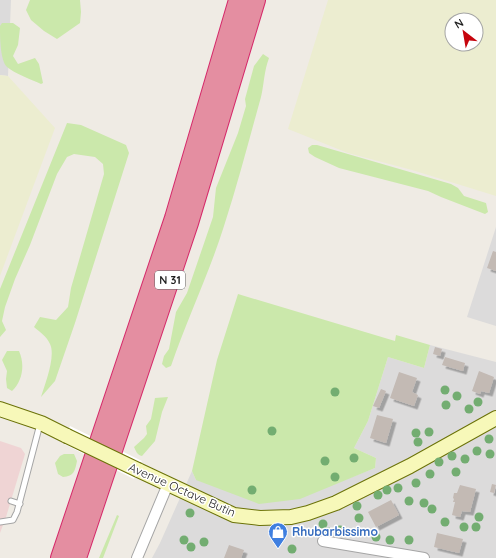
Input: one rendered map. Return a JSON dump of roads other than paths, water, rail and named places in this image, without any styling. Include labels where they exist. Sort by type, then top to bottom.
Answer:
[{"type":"highway","name":"N 31","points":[[60,558],[174,218],[238,0]]},
{"type":"highway","name":"N 31","points":[[77,558],[189,223],[256,0]]},
{"type":"main road","name":"Avenue Octave Butin","points":[[0,409],[40,423],[234,515],[260,518],[291,516],[308,513],[336,502],[410,466],[496,418]]},
{"type":"street","points":[[137,558],[168,484]]},
{"type":"street","points":[[323,541],[424,558]]},
{"type":"lane","points":[[0,522],[13,520],[20,504],[40,423]]},
{"type":"lane","points":[[11,501],[20,504]]},
{"type":"place","name":"Rhubarbissimo","points":[[278,549]]}]
